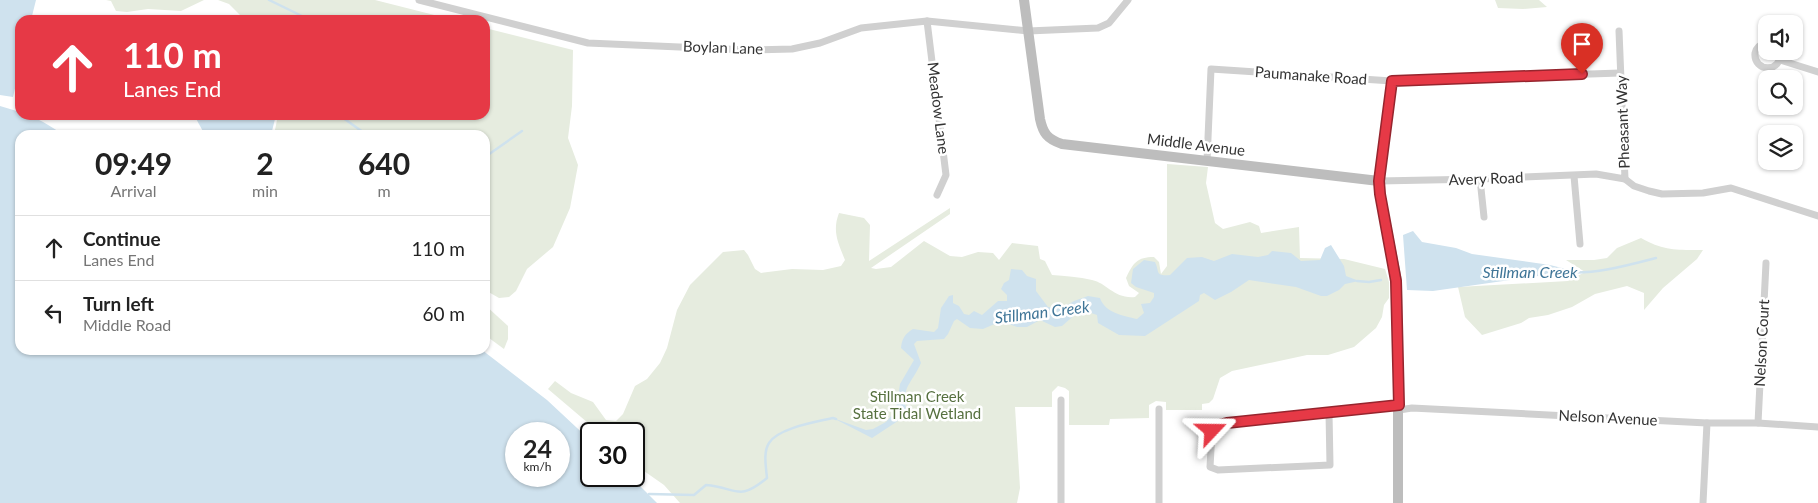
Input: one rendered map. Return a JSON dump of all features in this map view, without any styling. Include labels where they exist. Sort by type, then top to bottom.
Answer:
[{"type":"main road","name":"Middle Avenue","points":[[1024,0],[1044,134],[1054,142],[1379,181]]},
{"type":"main road","points":[[1379,181],[1396,281],[1399,408],[1398,503]]},
{"type":"street","name":"Boylan Lane","points":[[419,0],[438,2],[486,15]]},
{"type":"street","name":"Boylan Lane","points":[[490,16],[588,43],[748,50],[792,49],[820,44],[861,28],[927,21],[1028,31],[1098,28],[1109,23],[1128,0]]},
{"type":"street","name":"Meadow Lane","points":[[927,21],[946,175],[937,195]]},
{"type":"street","name":"Pheasant Way","points":[[1592,174],[1625,179],[1619,31]]},
{"type":"street","points":[[1758,48],[1755,58],[1759,65],[1763,67],[1771,68],[1780,60],[1818,72]]},
{"type":"street","name":"Paumanake Road","points":[[1207,161],[1211,69],[1392,81],[1620,73]]},
{"type":"street","points":[[1379,181],[1392,81]]},
{"type":"street","name":"Avery Road","points":[[1379,181],[1480,180],[1592,174]]},
{"type":"street","points":[[1574,176],[1580,244]]},
{"type":"street","points":[[1625,179],[1634,186],[1662,194],[1703,193],[1731,188],[1818,216]]},
{"type":"street","points":[[1480,180],[1484,217]]},
{"type":"street","name":"Nelson Court","points":[[1758,423],[1766,263]]},
{"type":"street","points":[[1061,400],[1061,503]]},
{"type":"street","name":"Nelson Avenue","points":[[1329,413],[1330,465],[1218,470],[1210,467],[1212,431],[1215,426],[1227,423],[1329,413],[1399,408],[1818,427]]},
{"type":"street","points":[[1158,503],[1159,409]]},
{"type":"street","points":[[1703,503],[1707,423]]},
{"type":"green space","points":[[106,0],[204,0],[181,11],[148,9],[127,12],[116,11],[111,1]]},
{"type":"green space","points":[[218,0],[375,0],[434,15],[240,15],[229,4]]},
{"type":"green space","points":[[1495,0],[1539,0],[1547,7],[1523,9],[1498,8]]},
{"type":"green space","points":[[490,29],[573,50],[572,106],[568,138],[578,165],[570,208],[553,247],[527,269],[516,291],[509,297],[499,298],[490,293],[490,130],[275,130],[277,120],[490,120]]},
{"type":"green space","name":"Stillman Creek State Tidal Wetland","points":[[1167,164],[1208,167],[1206,183],[1215,223],[1223,229],[1250,222],[1259,226],[1261,233],[1299,227],[1300,258],[1344,259],[1385,269],[1389,282],[1389,298],[1384,305],[1382,317],[1376,328],[1354,347],[1328,355],[1307,355],[1232,371],[1220,378],[1213,399],[1209,403],[1202,404],[1202,410],[1166,410],[1166,402],[1156,401],[1149,405],[1149,418],[1110,419],[1109,425],[1069,425],[1069,391],[1058,386],[1052,392],[1052,407],[1015,407],[1020,488],[1017,503],[680,503],[664,485],[645,472],[645,422],[587,422],[548,389],[555,381],[571,393],[593,402],[606,420],[616,421],[623,414],[635,386],[647,379],[660,363],[667,348],[677,310],[690,285],[723,252],[744,250],[755,269],[761,273],[792,269],[823,270],[841,266],[845,260],[836,231],[839,213],[864,218],[870,225],[869,261],[950,208],[950,214],[871,268],[876,269],[891,267],[924,241],[950,256],[962,257],[978,252],[993,253],[999,260],[1012,243],[1038,246],[1040,259],[1045,261],[1052,275],[1092,280],[1122,296],[1135,297],[1139,293],[1129,286],[1126,278],[1136,262],[1143,258],[1154,257],[1159,262],[1161,274],[1167,266]]},
{"type":"green space","points":[[1641,238],[1671,249],[1703,250],[1697,259],[1663,288],[1644,310],[1644,293],[1627,286],[1595,294],[1572,307],[1548,315],[1529,318],[1521,323],[1482,335],[1465,317],[1458,287],[1568,281],[1585,272],[1566,260],[1607,258],[1617,248]]},
{"type":"green space","points":[[490,310],[508,326],[508,339],[504,349],[490,339]]},
{"type":"water","points":[[0,0],[36,0],[32,15],[15,15],[15,88],[13,97],[0,95]]},
{"type":"water","points":[[0,106],[15,110],[15,120],[40,120],[56,130],[15,130],[15,355],[488,355],[547,400],[580,431],[580,487],[641,487],[657,503],[0,503]]},
{"type":"water","points":[[197,120],[275,120],[272,130],[202,130]]},
{"type":"water","points":[[1413,231],[1422,242],[1456,248],[1472,254],[1550,265],[1574,271],[1433,291],[1407,290],[1403,235]]},
{"type":"water","points":[[1331,245],[1344,266],[1346,276],[1359,281],[1345,284],[1339,290],[1327,296],[1321,296],[1296,287],[1249,280],[1215,300],[1204,293],[1200,295],[1199,301],[1145,336],[1119,335],[1098,323],[1097,315],[1088,312],[1078,312],[1062,326],[1055,327],[1040,320],[1027,327],[997,323],[983,329],[970,328],[957,319],[944,339],[917,341],[914,344],[921,363],[906,392],[905,405],[907,415],[872,438],[833,418],[866,430],[873,429],[886,422],[897,404],[900,384],[914,360],[901,348],[906,335],[913,329],[934,332],[938,328],[941,308],[949,296],[953,295],[953,303],[959,306],[964,314],[969,315],[974,311],[982,315],[998,301],[1007,301],[1007,295],[1001,289],[1004,283],[1009,280],[1011,269],[1022,270],[1027,276],[1036,279],[1036,291],[1048,307],[1062,308],[1088,296],[1100,298],[1106,307],[1116,313],[1137,319],[1144,313],[1141,304],[1150,303],[1154,297],[1154,293],[1136,287],[1131,283],[1133,269],[1144,260],[1155,262],[1160,274],[1170,275],[1187,258],[1202,257],[1214,261],[1232,254],[1258,257],[1268,255],[1272,251],[1291,253],[1301,261],[1320,260],[1325,248]]},
{"type":"waterway","points":[[269,0],[300,15]]},
{"type":"waterway","points":[[346,120],[360,130]]},
{"type":"waterway","points":[[490,153],[522,131]]},
{"type":"waterway","name":"Stillman Creek","points":[[1566,272],[1599,271],[1656,258]]},
{"type":"waterway","name":"Stillman Creek","points":[[1357,281],[1381,280]]},
{"type":"waterway","name":"Stillman Creek","points":[[649,494],[694,495],[706,485],[738,492],[750,490],[767,478],[765,460],[767,447],[780,433],[798,426],[833,418],[836,419]]},
{"type":"route","points":[[1212,431],[1215,426],[1227,423],[1399,405],[1396,281],[1379,181],[1392,81],[1582,74]]}]
